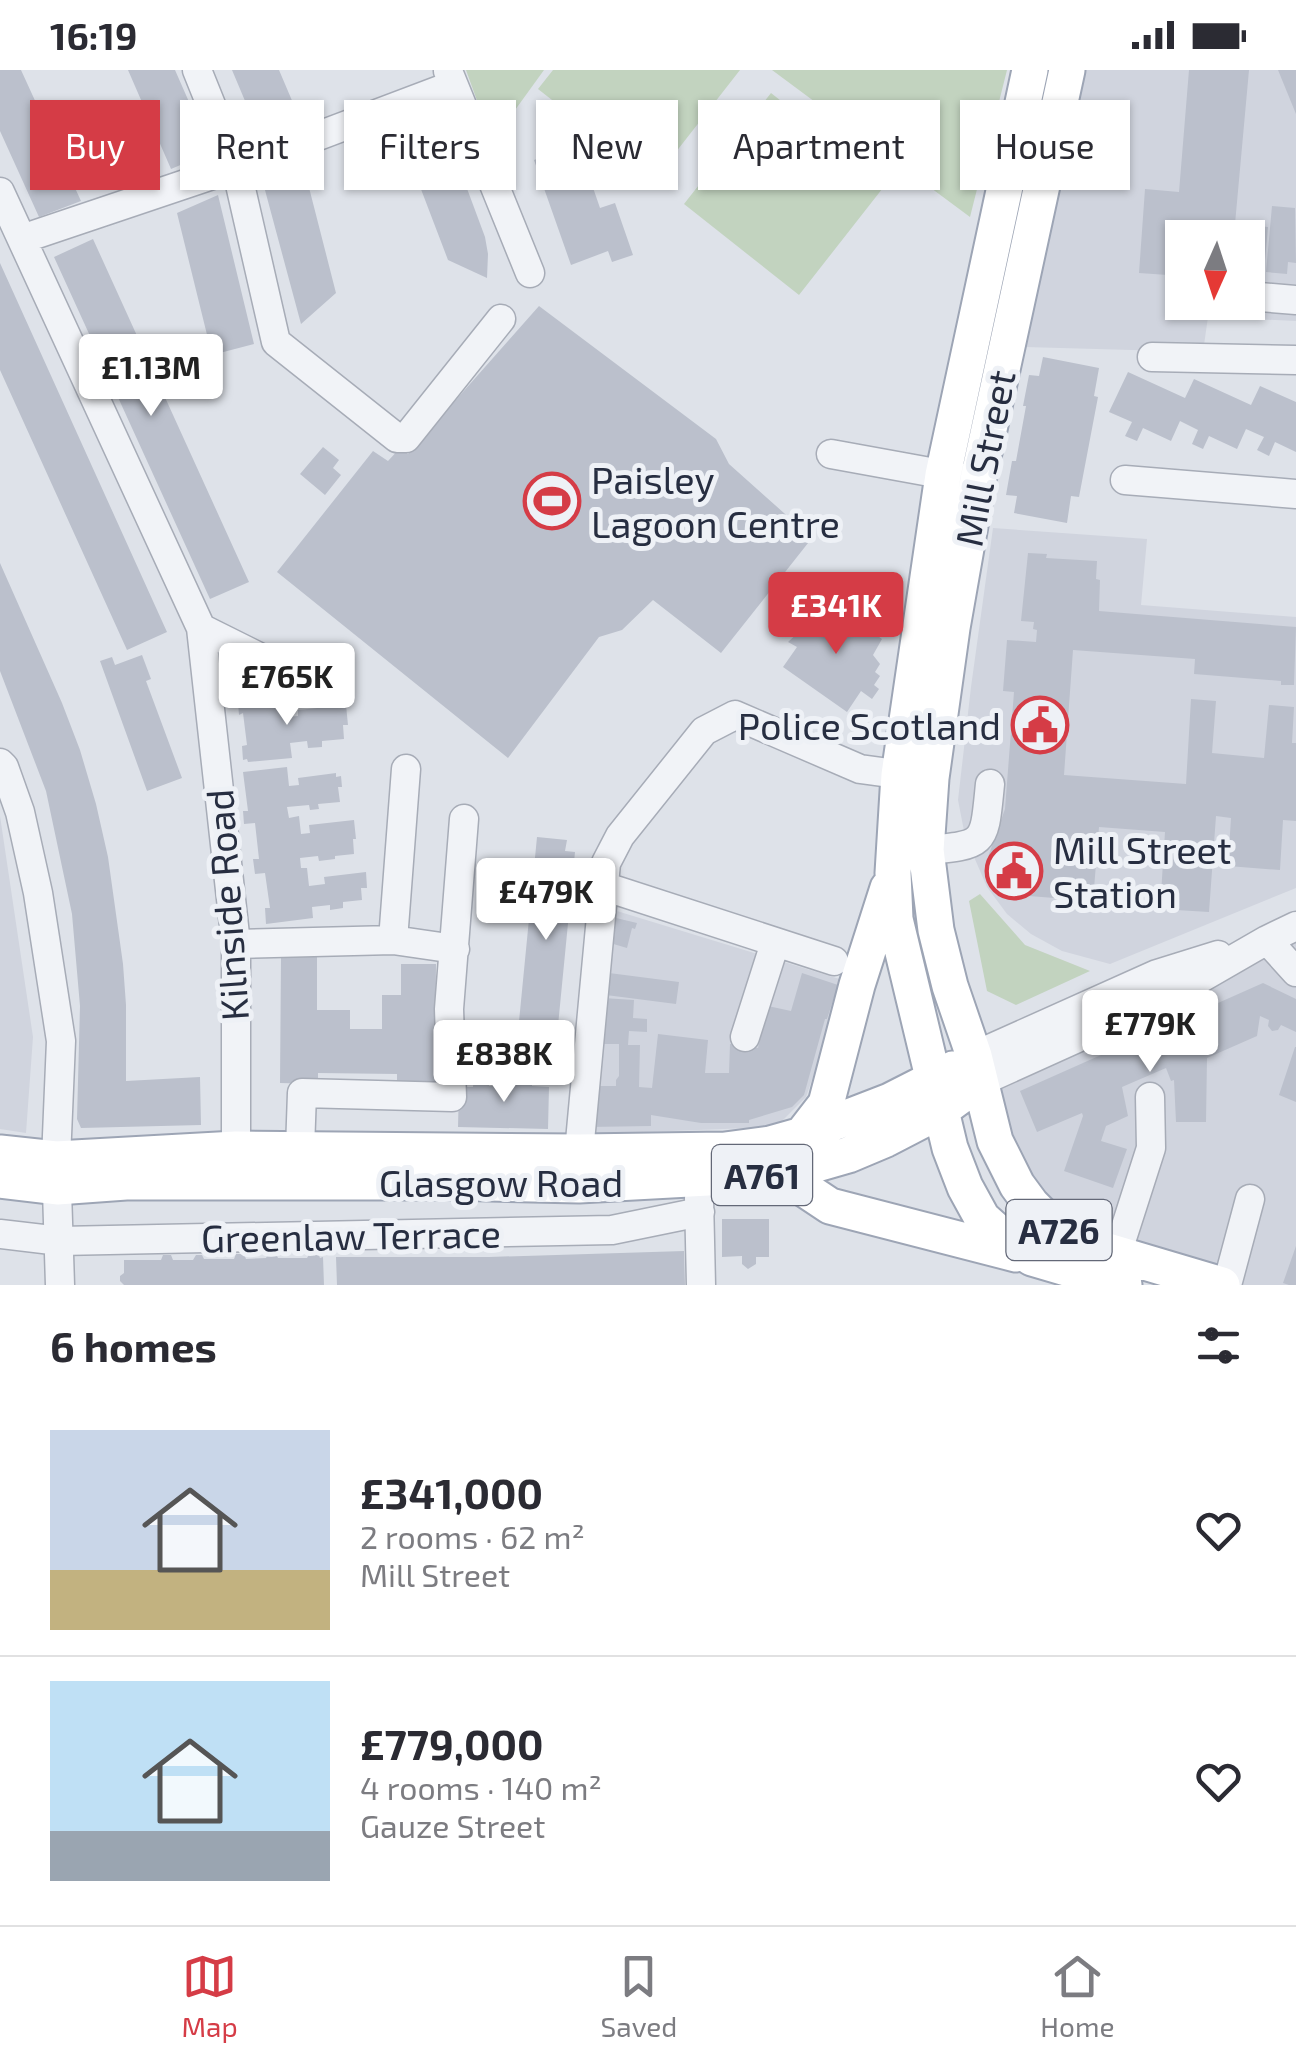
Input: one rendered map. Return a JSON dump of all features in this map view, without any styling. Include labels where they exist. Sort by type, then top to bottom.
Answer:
[{"type":"main road","name":"Mill Street","points":[[977,1069],[936,930],[915,776],[943,475],[1030,70]]},
{"type":"main road","name":"Mill Street","points":[[936,1096],[898,932],[893,873],[952,628],[978,480],[1068,70]]},
{"type":"main road","points":[[993,235],[1030,241]]},
{"type":"main road","name":"A726","points":[[802,1135],[826,1104],[893,873]]},
{"type":"main road","name":"Glasgow Road","points":[[0,1153],[56,1173],[126,1182],[236,1166],[300,1148],[579,1168],[699,1181],[782,1174],[848,1155],[886,1139],[936,1096],[977,1069]]},
{"type":"main road","name":"A726","points":[[977,1069],[997,1147],[1016,1185],[1048,1221],[1120,1270]]},
{"type":"main road","name":"Glasgow Road","points":[[699,1181],[770,1144],[890,1101],[936,1096]]},
{"type":"main road","name":"A726","points":[[936,1096],[956,1166],[982,1218],[1032,1258],[1224,1285]]},
{"type":"main road","name":"Glasgow Road","points":[[236,1166],[445,1182],[579,1168]]},
{"type":"main road","name":"Glasgow Road","points":[[0,1180],[56,1173]]},
{"type":"main road","points":[[782,1174],[830,1206],[1032,1258]]},
{"type":"street","points":[[197,70],[209,100]]},
{"type":"street","points":[[324,130],[450,78],[530,272]]},
{"type":"street","points":[[22,239],[180,186]]},
{"type":"street","points":[[241,190],[276,342],[396,438],[406,438],[501,319]]},
{"type":"street","name":"Kilnside Road","points":[[0,192],[201,628],[236,944],[236,1166]]},
{"type":"street","points":[[1265,297],[1296,300]]},
{"type":"street","points":[[1152,357],[1296,360]]},
{"type":"street","points":[[831,454],[978,480]]},
{"type":"street","points":[[1125,480],[1296,494]]},
{"type":"street","points":[[201,628],[277,666]]},
{"type":"street","points":[[579,1168],[606,863],[620,836],[704,731],[735,716],[860,770],[915,776]]},
{"type":"street","points":[[0,763],[20,812],[38,893],[61,1041],[56,1173],[60,1285]]},
{"type":"street","points":[[393,940],[406,768]]},
{"type":"street","points":[[926,850],[974,843],[986,827],[990,784]]},
{"type":"street","points":[[300,1148],[302,1093],[452,1097],[449,1009],[464,820]]},
{"type":"street","points":[[603,886],[834,962]]},
{"type":"street","points":[[977,1069],[1168,996],[1296,926]]},
{"type":"street","points":[[236,944],[393,940],[455,950]]},
{"type":"street","points":[[1267,940],[1296,972]]},
{"type":"street","points":[[745,1036],[776,943]]},
{"type":"street","points":[[1120,1270],[1151,1148],[1150,1096]]},
{"type":"street","points":[[699,1181],[701,1285]]},
{"type":"street","name":"Greenlaw Terrace","points":[[0,1234],[60,1242],[612,1230],[699,1181]]},
{"type":"street","points":[[1224,1285],[1250,1199]]},
{"type":"shaded area","points":[[1086,70],[1296,70],[1296,321],[1265,320],[1265,220],[1165,220],[1165,320],[1208,320],[1203,352],[1025,347],[1057,190],[1130,190],[1130,100],[1079,100]]},
{"type":"shaded area","points":[[993,528],[1147,539],[1141,605],[1296,617],[1296,888],[1110,964],[1062,951],[1031,934],[1007,914],[987,887],[965,836],[958,800]]},
{"type":"shaded area","points":[[0,816],[33,1037],[26,1133],[0,1129]]},
{"type":"shaded area","points":[[607,908],[846,981],[806,1097],[776,1127],[589,1134]]},
{"type":"shaded area","points":[[1296,926],[1296,1285],[1168,1285],[1069,1257],[994,1093]]},
{"type":"green space","points":[[466,70],[544,70],[516,109],[516,100],[477,100]]},
{"type":"green space","points":[[553,70],[740,70],[717,100],[698,100],[698,124],[678,149],[678,100],[552,100],[538,89]]},
{"type":"green space","points":[[772,70],[1007,70],[999,100],[960,100],[960,190],[977,190],[970,217],[934,190],[940,190],[940,100],[812,100]]},
{"type":"green space","points":[[698,186],[698,190],[881,190],[799,295],[684,204]]},
{"type":"green space","points":[[980,894],[1025,945],[1090,971],[1016,1005],[987,991],[969,901]]},
{"type":"building","points":[[0,70],[21,70],[35,100],[30,100],[30,190],[76,190],[81,201],[39,217],[0,131]]},
{"type":"building","points":[[128,70],[175,70],[188,100],[180,100],[180,165],[171,169],[160,144],[160,100],[141,100]]},
{"type":"building","points":[[232,70],[279,70],[292,100],[245,100]]},
{"type":"building","points":[[1189,70],[1249,70],[1235,220],[1165,220],[1165,275],[1139,273],[1145,189],[1179,192]]},
{"type":"building","points":[[1278,70],[1296,70],[1296,114]]},
{"type":"building","points":[[265,190],[310,190],[336,293],[301,324]]},
{"type":"building","points":[[421,190],[468,190],[485,237],[487,278],[448,260]]},
{"type":"building","points":[[545,190],[594,190],[600,208],[615,203],[633,255],[612,262],[608,251],[571,265]]},
{"type":"building","points":[[218,195],[254,344],[212,355],[177,213]]},
{"type":"building","points":[[1272,206],[1295,208],[1296,263],[1288,262],[1287,274],[1266,272]]},
{"type":"building","points":[[93,239],[249,582],[210,599],[54,257]]},
{"type":"building","points":[[0,263],[167,632],[127,650],[0,370]]},
{"type":"building","name":"Paisley Lagoon Centre","points":[[539,306],[716,439],[729,464],[812,538],[721,653],[653,600],[622,630],[599,637],[508,758],[277,572],[373,451],[388,461],[401,447],[408,454]]},
{"type":"building","points":[[1043,357],[1099,368],[1094,396],[1098,397],[1079,497],[1071,496],[1067,523],[1014,513],[1017,496],[1006,495],[1012,461],[1016,461],[1029,375],[1039,376]]},
{"type":"building","points":[[1128,372],[1185,398],[1194,379],[1251,405],[1260,386],[1296,402],[1296,452],[1275,442],[1269,456],[1257,450],[1264,437],[1246,429],[1237,449],[1209,436],[1203,449],[1192,444],[1198,430],[1180,421],[1171,441],[1143,428],[1137,441],[1125,436],[1132,422],[1109,412]]},
{"type":"building","points":[[323,447],[339,460],[333,468],[341,475],[325,495],[300,474]]},
{"type":"building","name":"Police Scotland","points":[[1028,553],[1097,561],[1099,611],[1296,627],[1294,685],[1194,674],[1195,659],[1073,650],[1064,775],[1186,784],[1191,699],[1216,701],[1212,753],[1264,758],[1269,705],[1294,707],[1296,821],[1283,820],[1280,870],[1228,866],[1231,818],[1216,816],[1209,912],[1160,909],[1165,832],[1099,827],[1093,901],[1004,894],[1005,869],[987,860],[1005,809],[1014,692],[1003,691],[1007,640],[1036,642],[1034,622],[1021,621]]},
{"type":"building","points":[[0,563],[62,703],[96,804],[108,857],[123,964],[126,1081],[200,1077],[201,1125],[81,1128],[77,1119],[80,1006],[72,914],[46,791],[0,671]]},
{"type":"building","points":[[828,601],[882,639],[873,655],[880,664],[875,672],[880,676],[874,685],[879,689],[872,699],[861,691],[847,712],[783,667],[797,647],[788,642],[801,630],[806,633]]},
{"type":"building","points":[[142,655],[151,679],[146,681],[182,778],[147,791],[100,661],[112,657],[115,665]]},
{"type":"building","points":[[284,698],[286,717],[298,716],[298,710],[346,705],[348,725],[343,725],[344,739],[322,741],[322,747],[308,748],[307,741],[290,743],[292,758],[243,760],[242,746],[247,745],[238,703]]},
{"type":"building","points":[[287,767],[289,786],[299,785],[298,778],[336,773],[336,777],[341,776],[340,802],[318,804],[319,809],[310,810],[309,805],[287,807],[289,818],[299,816],[301,834],[310,833],[309,825],[354,820],[354,854],[319,861],[318,856],[300,858],[301,868],[307,868],[309,886],[325,884],[324,877],[366,872],[367,888],[361,888],[362,900],[343,902],[343,908],[312,907],[313,918],[266,924],[265,908],[270,908],[265,873],[255,874],[253,859],[259,859],[255,823],[244,824],[243,811],[248,811],[243,772]]},
{"type":"building","points":[[537,837],[567,840],[565,851],[575,852],[556,1046],[517,1042]]},
{"type":"building","points":[[616,918],[637,923],[627,948],[610,943]]},
{"type":"building","points":[[281,957],[317,957],[317,1010],[350,1010],[350,1029],[382,1029],[382,995],[401,995],[401,964],[436,964],[435,1083],[397,1083],[397,1074],[318,1073],[318,1084],[280,1083]]},
{"type":"building","points":[[609,973],[679,982],[676,1004],[606,995]]},
{"type":"building","points":[[802,973],[838,985],[804,1095],[792,1107],[749,1123],[701,1123],[651,1115],[651,1126],[588,1127],[592,1086],[616,1086],[619,1076],[619,1044],[601,1044],[603,998],[634,1000],[633,1018],[647,1019],[647,1032],[629,1031],[628,1045],[640,1045],[639,1087],[652,1088],[658,1034],[708,1040],[705,1073],[729,1073],[730,1044],[758,1048],[768,1006],[791,1011]]},
{"type":"building","points":[[1263,983],[1296,999],[1296,1032],[1281,1025],[1272,1031],[1269,1020],[1260,1016],[1257,1036],[1207,1058],[1206,1122],[1176,1122],[1174,1080],[1171,1081],[1166,1068],[1122,1087],[1128,1116],[1106,1126],[1101,1141],[1127,1149],[1113,1188],[1064,1171],[1082,1113],[1037,1132],[1020,1091]]},
{"type":"building","points":[[1296,1047],[1296,1102],[1279,1095]]},
{"type":"building","points":[[474,1074],[490,1074],[489,1086],[515,1086],[516,1074],[532,1075],[532,1086],[549,1087],[548,1129],[458,1127],[459,1087],[473,1087]]},
{"type":"building","points":[[722,1219],[769,1219],[769,1257],[756,1257],[756,1264],[748,1269],[742,1264],[742,1256],[722,1257]]},
{"type":"building","points":[[1296,1246],[1296,1285],[1289,1285],[1283,1283]]},
{"type":"building","points":[[684,1251],[685,1285],[337,1285],[336,1257]]},
{"type":"building","points":[[310,1253],[323,1257],[324,1285],[124,1285],[120,1281],[124,1260],[161,1260],[163,1255],[171,1255],[173,1260],[193,1260],[196,1255],[204,1259],[234,1259],[236,1254],[244,1254],[246,1259],[266,1258],[268,1254],[307,1258]]},
{"type":"place","name":"Paisley Lagoon Centre","points":[[552,501]]},
{"type":"place","name":"Police Scotland","points":[[1040,725]]},
{"type":"place","name":"Mill Street Station","points":[[1014,871]]}]
